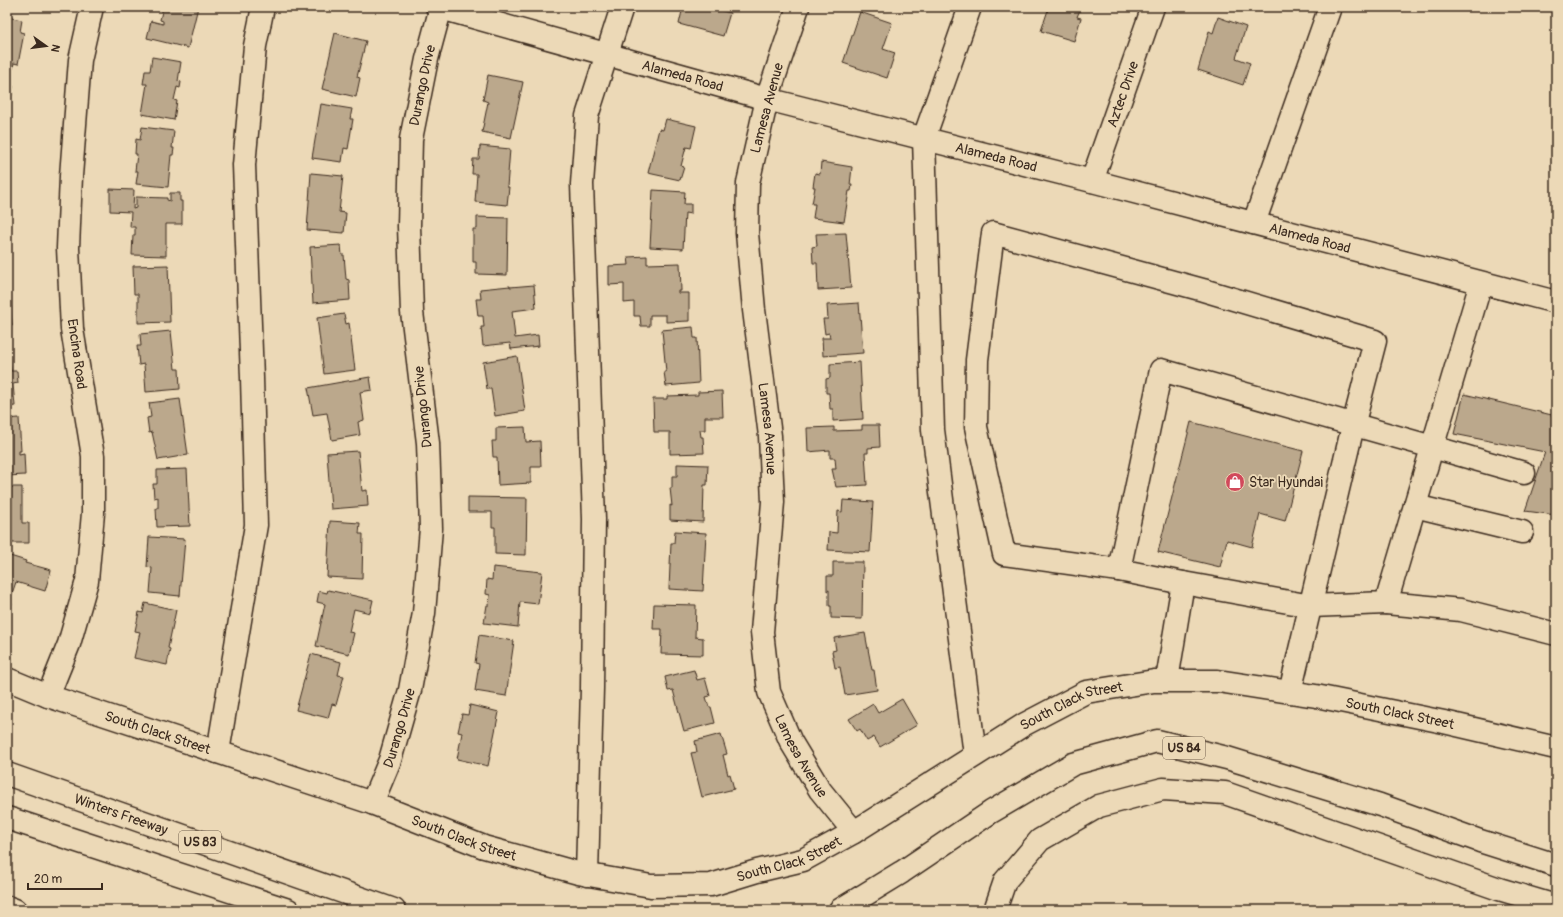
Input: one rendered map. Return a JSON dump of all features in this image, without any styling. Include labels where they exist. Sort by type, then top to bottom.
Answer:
[{"type":"main road","name":"Encina Road","points":[[48,696],[69,644],[87,581],[93,513],[93,456],[72,329],[68,248],[71,176],[80,60],[92,7]]},
{"type":"main road","points":[[218,752],[256,525],[252,363],[244,165],[255,46],[263,7]]},
{"type":"main road","name":"Alameda Road","points":[[440,7],[767,99],[1092,181],[1556,302]]},
{"type":"main road","name":"Durango Drive","points":[[372,803],[390,760],[410,690],[424,613],[430,520],[428,443],[412,312],[409,226],[411,139],[427,59],[440,7]]},
{"type":"main road","points":[[587,875],[592,688],[594,519],[582,184],[587,116],[622,7]]},
{"type":"main road","name":"Lamesa Avenue","points":[[798,7],[767,99],[748,183],[748,233],[754,310],[770,436],[773,502],[762,632],[769,692],[791,742],[820,790],[854,832]]},
{"type":"main road","points":[[970,7],[924,138],[933,430],[975,755]]},
{"type":"main road","name":"Aztec Drive","points":[[1092,181],[1153,7]]},
{"type":"main road","points":[[1254,223],[1330,7]]},
{"type":"main road","points":[[1290,692],[1311,606],[1353,426],[1375,341],[1203,290],[993,233],[977,360],[976,427],[1004,554],[1120,570],[1311,606],[1386,603],[1461,610],[1556,634]]},
{"type":"main road","points":[[1386,603],[1481,283]]},
{"type":"main road","points":[[1120,570],[1161,370],[1353,426],[1524,473]]},
{"type":"main road","points":[[1415,506],[1522,532]]},
{"type":"main road","points":[[1167,680],[1183,583]]},
{"type":"main road","name":"South Clack Street","points":[[7,679],[48,696],[372,803],[484,847],[587,875],[651,886],[711,885],[757,871],[802,860],[854,832],[1025,724],[1086,692],[1154,681],[1218,681],[1290,692],[1436,720],[1556,748]]},
{"type":"main road","name":"US 84","points":[[840,910],[902,872],[991,812],[1073,764],[1157,741],[1227,758],[1380,805],[1480,841],[1556,865]]},
{"type":"main road","name":"Winters Freeway","points":[[7,774],[394,910]]},
{"type":"main road","points":[[995,910],[1005,881],[1040,840],[1099,806],[1163,789],[1224,793],[1499,889],[1556,906]]},
{"type":"main road","name":"US 83","points":[[7,818],[288,910]]},
{"type":"main road","points":[[7,907],[14,910]]},
{"type":"building","points":[[163,7],[198,7],[188,48],[147,38],[151,21],[163,24],[163,21],[160,20]]},
{"type":"building","points":[[683,7],[719,7],[719,10],[730,13],[723,36],[679,24]]},
{"type":"building","points":[[1049,7],[1081,7],[1077,17],[1081,18],[1074,41],[1041,31]]},
{"type":"building","points":[[860,12],[892,23],[883,49],[895,53],[887,78],[843,63]]},
{"type":"building","points":[[7,17],[22,20],[20,32],[24,33],[18,64],[14,63],[11,76],[7,75]]},
{"type":"building","points":[[1218,17],[1246,27],[1236,58],[1250,63],[1243,85],[1198,70],[1209,31],[1213,33]]},
{"type":"building","points":[[335,33],[366,41],[357,77],[360,78],[356,97],[322,89]]},
{"type":"building","points":[[152,57],[181,62],[178,81],[181,82],[180,88],[177,87],[174,100],[177,101],[174,120],[142,114],[147,84],[143,84],[145,71],[150,71]]},
{"type":"building","points":[[488,75],[523,82],[511,138],[482,132],[488,102],[483,100]]},
{"type":"building","points":[[7,86],[13,86],[10,107],[7,106]]},
{"type":"building","points":[[321,104],[352,109],[350,119],[353,119],[348,149],[344,148],[342,162],[312,158]]},
{"type":"building","points":[[666,119],[696,126],[691,148],[686,147],[681,166],[684,167],[680,180],[648,173],[659,129],[663,130]]},
{"type":"building","points":[[142,127],[174,131],[172,148],[174,148],[173,155],[171,155],[168,187],[136,184],[138,171],[135,171],[137,154],[135,154],[136,139],[140,140]]},
{"type":"building","points":[[480,146],[510,149],[507,205],[475,202],[477,174],[472,174],[473,159],[479,159]]},
{"type":"building","points":[[821,162],[852,167],[850,185],[852,185],[851,191],[849,191],[844,222],[813,218],[815,204],[812,204],[815,187],[813,187],[815,173],[820,174]]},
{"type":"building","points":[[311,173],[343,176],[339,212],[346,213],[344,233],[307,230]]},
{"type":"building","points":[[7,188],[10,188],[9,208],[7,208]]},
{"type":"building","points":[[110,189],[134,190],[133,209],[136,208],[136,197],[167,198],[167,200],[170,201],[170,193],[180,193],[180,201],[182,201],[182,224],[166,224],[166,256],[132,255],[135,227],[130,227],[131,212],[110,211]]},
{"type":"building","points":[[653,190],[685,192],[684,204],[691,204],[691,214],[685,213],[683,249],[650,247]]},
{"type":"building","points":[[477,217],[508,218],[507,275],[476,274],[476,262],[473,262],[473,229],[477,229]]},
{"type":"building","points":[[846,233],[851,288],[818,290],[817,263],[813,263],[812,247],[817,246],[816,234]]},
{"type":"building","points":[[341,245],[342,255],[344,255],[346,279],[349,280],[350,300],[313,303],[310,247]]},
{"type":"building","points":[[647,256],[647,264],[680,263],[681,291],[678,291],[678,293],[689,293],[689,321],[666,322],[666,315],[650,315],[650,326],[641,326],[640,316],[634,316],[634,302],[624,303],[624,284],[609,285],[609,266],[629,265],[628,257]]},
{"type":"building","points":[[168,265],[170,322],[138,323],[138,294],[134,294],[133,266]]},
{"type":"building","points":[[534,285],[536,308],[512,311],[515,338],[538,335],[539,346],[511,349],[510,343],[483,346],[481,327],[484,327],[483,316],[478,316],[476,299],[481,299],[480,289]]},
{"type":"building","points":[[7,295],[10,295],[12,325],[7,325]]},
{"type":"building","points":[[859,303],[863,353],[823,356],[822,338],[830,338],[829,333],[825,334],[823,319],[828,319],[827,305]]},
{"type":"building","points":[[344,314],[346,324],[349,323],[355,370],[324,374],[317,318]]},
{"type":"building","points":[[693,327],[694,338],[697,338],[699,383],[666,386],[662,330]]},
{"type":"building","points":[[171,331],[175,369],[179,369],[180,389],[146,392],[144,364],[139,365],[137,346],[141,346],[140,334]]},
{"type":"building","points":[[7,350],[9,350],[11,371],[17,371],[18,383],[13,384],[15,406],[7,407]]},
{"type":"building","points":[[517,356],[525,411],[495,416],[491,389],[487,389],[483,362]]},
{"type":"building","points":[[860,362],[863,419],[833,421],[833,409],[830,409],[829,393],[826,393],[826,379],[830,378],[830,364]]},
{"type":"building","points":[[370,377],[372,390],[360,392],[364,420],[358,422],[360,435],[332,440],[327,413],[313,415],[308,388]]},
{"type":"building","points":[[722,391],[723,417],[705,417],[705,430],[700,430],[701,437],[703,437],[704,453],[670,454],[670,432],[654,432],[653,399],[667,399],[667,396],[698,395],[698,392]]},
{"type":"building","points":[[1464,394],[1556,416],[1556,515],[1525,511],[1545,452],[1454,434]]},
{"type":"building","points":[[180,399],[188,455],[158,460],[152,432],[149,433],[147,418],[151,417],[149,403]]},
{"type":"building","points":[[19,418],[21,451],[19,451],[19,454],[24,453],[25,475],[7,476],[7,419]]},
{"type":"building","name":"Star Hyundai","points":[[1191,422],[1303,451],[1285,521],[1260,514],[1252,547],[1227,540],[1220,567],[1158,552]]},
{"type":"building","points":[[862,425],[879,425],[880,447],[868,448],[868,453],[865,453],[867,485],[836,487],[832,469],[836,469],[835,458],[830,458],[830,450],[808,452],[807,428],[834,427],[834,431],[862,430]]},
{"type":"building","points":[[525,427],[526,442],[540,441],[541,467],[531,467],[531,483],[498,485],[497,457],[493,457],[492,441],[496,441],[496,428]]},
{"type":"building","points":[[358,451],[362,491],[367,490],[368,506],[331,509],[327,453]]},
{"type":"building","points":[[677,464],[708,465],[707,485],[704,485],[703,522],[670,520],[670,505],[672,506],[670,488],[672,488],[672,476],[677,476]]},
{"type":"building","points":[[187,469],[190,526],[157,527],[156,508],[158,508],[158,497],[154,498],[153,484],[157,484],[157,470]]},
{"type":"building","points":[[7,487],[22,487],[22,523],[29,523],[29,543],[7,543]]},
{"type":"building","points":[[468,497],[527,498],[526,555],[495,554],[495,527],[492,527],[492,512],[468,512]]},
{"type":"building","points":[[843,500],[873,502],[870,552],[828,550],[829,532],[837,533],[838,511],[842,512]]},
{"type":"building","points":[[330,521],[360,523],[359,534],[363,534],[362,579],[327,577]]},
{"type":"building","points":[[675,531],[706,533],[703,591],[669,589],[671,543],[674,543]]},
{"type":"building","points":[[149,537],[185,539],[180,596],[150,593],[152,568],[147,567]]},
{"type":"building","points":[[7,555],[26,561],[25,563],[51,570],[45,591],[16,582],[9,602],[12,603],[7,617]]},
{"type":"building","points":[[833,562],[863,562],[862,619],[831,618],[829,590],[827,591],[827,576],[833,576]]},
{"type":"building","points":[[493,567],[542,572],[538,604],[520,602],[518,627],[484,623],[490,595],[486,594],[487,579],[492,580]]},
{"type":"building","points":[[328,590],[373,600],[370,613],[354,609],[349,632],[354,633],[349,654],[316,646],[325,604],[317,602],[319,591],[327,593]]},
{"type":"building","points":[[145,603],[176,610],[168,648],[170,649],[167,665],[134,658],[140,632],[135,631],[139,612],[143,613]]},
{"type":"building","points":[[654,604],[696,605],[695,637],[703,638],[703,655],[661,654],[662,629],[653,629]]},
{"type":"building","points":[[865,633],[877,690],[845,695],[840,667],[835,668],[832,651],[836,650],[834,638]]},
{"type":"building","points":[[479,635],[514,641],[506,696],[475,691],[479,664],[475,663]]},
{"type":"building","points":[[311,654],[341,662],[338,675],[344,676],[336,705],[332,704],[328,718],[296,710]]},
{"type":"building","points":[[694,670],[697,680],[705,678],[710,696],[706,697],[709,707],[711,707],[715,723],[684,731],[673,690],[668,691],[665,677]]},
{"type":"building","points":[[902,699],[917,725],[880,747],[874,737],[867,741],[860,729],[857,731],[849,719],[873,704],[878,713]]},
{"type":"building","points":[[470,705],[499,712],[488,766],[457,759],[462,733],[458,732],[462,714],[468,715]]},
{"type":"building","points":[[721,734],[727,754],[723,755],[728,775],[730,774],[734,789],[702,797],[691,753],[697,752],[695,741]]},
{"type":"place","name":"Star Hyundai","points":[[1235,482]]}]
